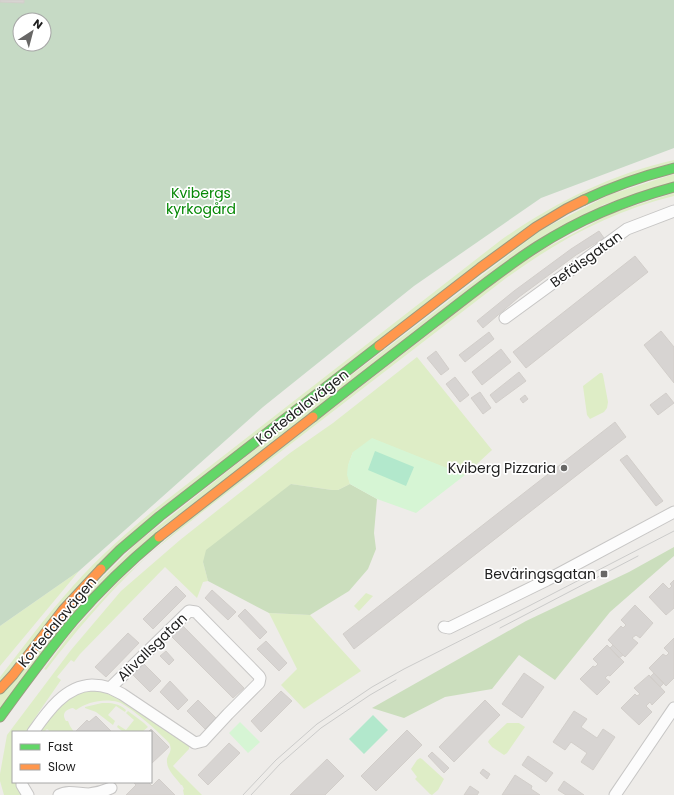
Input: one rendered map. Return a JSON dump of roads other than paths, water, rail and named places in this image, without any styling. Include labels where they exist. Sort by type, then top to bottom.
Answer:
[{"type":"main road","name":"Kortedalavägen","points":[[0,688],[13,675],[63,610],[95,575],[133,538],[185,496],[480,268],[536,227],[566,209],[598,193],[647,175],[674,168]]},
{"type":"main road","name":"Kortedalavägen","points":[[0,717],[74,620],[136,556],[177,522],[524,255],[571,227],[602,212],[633,199],[674,187]]},
{"type":"street","name":"Befälsgatan","points":[[505,318],[627,229],[674,211]]},
{"type":"street","points":[[444,627],[449,628],[548,580],[674,512]]},
{"type":"street","name":"Alivallsgatan","points":[[34,731],[54,705],[66,694],[77,688],[99,685],[110,688],[122,694],[195,743],[203,740],[259,683],[260,678],[196,612],[189,611],[110,688]]},
{"type":"street","points":[[615,795],[674,708]]},
{"type":"street","points":[[22,783],[28,795]]},
{"type":"street","points":[[59,795],[62,793],[89,794],[112,788]]},
{"type":"tram line","points":[[243,795],[276,760],[317,724],[372,687],[404,669],[674,531]]},
{"type":"tram line","points":[[500,628],[638,556]]},
{"type":"tram line","points":[[251,795],[280,764],[321,728],[370,695],[396,680]]},
{"type":"place","name":"Kviberg Pizzaria","points":[[564,468]]},
{"type":"place","name":"Beväringsgatan","points":[[604,574]]},
{"type":"park label","name":"Kvibergs kyrkogård","points":[[201,202]]}]
